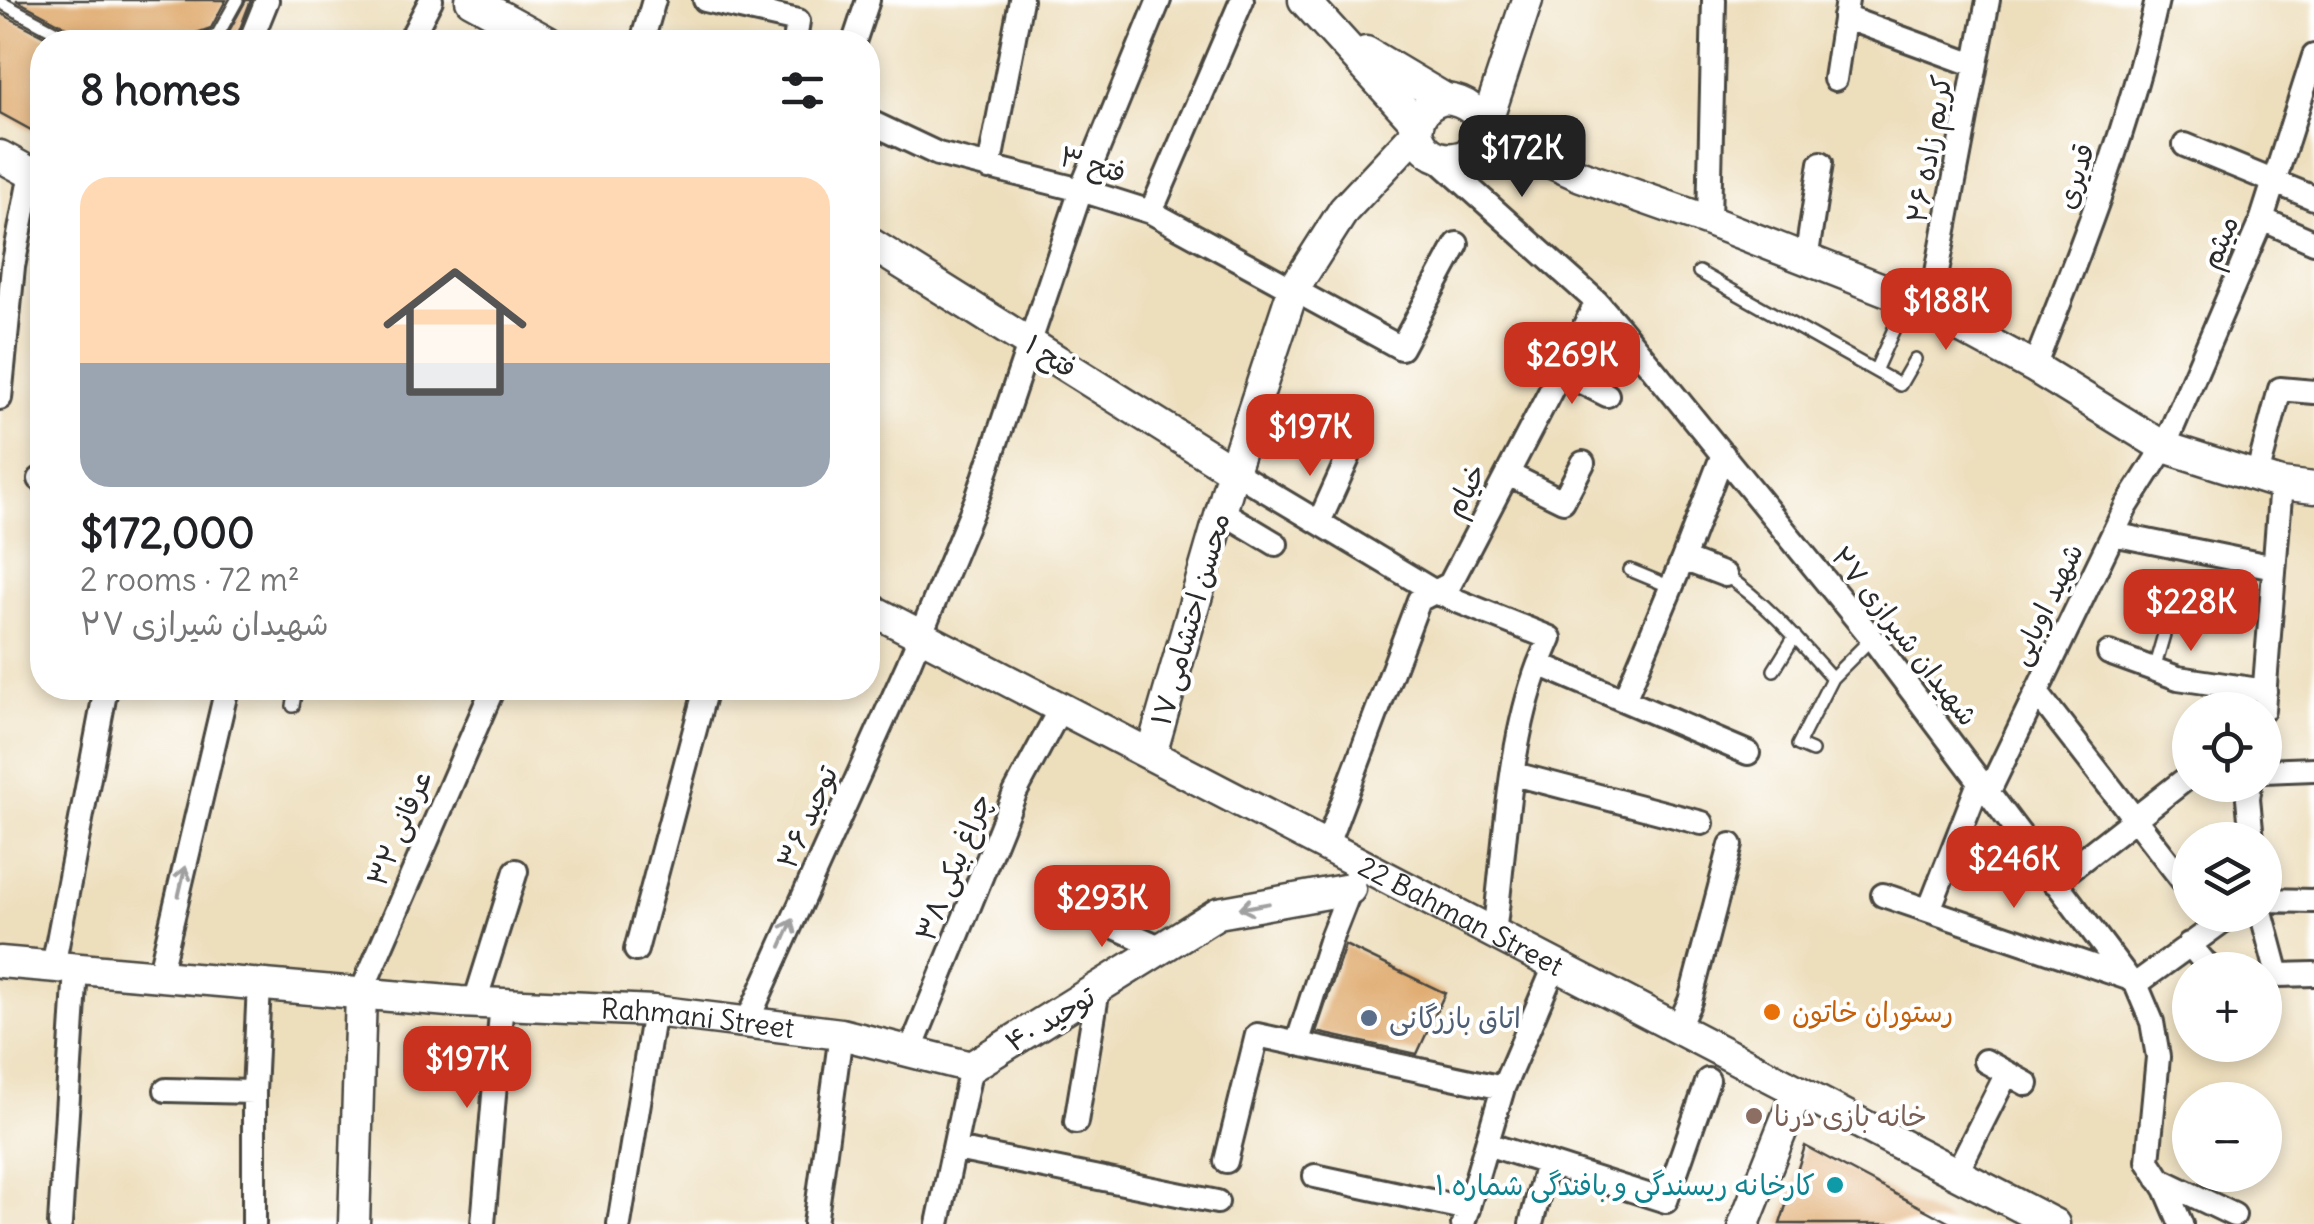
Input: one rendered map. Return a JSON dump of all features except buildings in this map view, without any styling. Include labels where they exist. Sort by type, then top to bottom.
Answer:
[{"type":"street","points":[[255,30],[267,0]]},
{"type":"street","points":[[415,30],[431,0]]},
{"type":"street","points":[[471,0],[526,30]]},
{"type":"street","points":[[645,30],[654,0]]},
{"type":"street","points":[[705,0],[798,21],[797,30]]},
{"type":"street","points":[[858,30],[868,0]]},
{"type":"street","points":[[989,168],[1021,0]]},
{"type":"street","name":"توحید ۳۶","points":[[747,1022],[921,636],[978,496],[1081,190],[1158,0]]},
{"type":"street","points":[[1151,212],[1242,0]]},
{"type":"street","points":[[1709,222],[1714,0]]},
{"type":"street","name":"کریم زاده ۲۶","points":[[1919,304],[1988,0]]},
{"type":"street","name":"قدیری","points":[[2034,367],[2100,195],[2141,72],[2157,0]]},
{"type":"street","points":[[1313,4],[1423,138],[1455,158],[1482,137],[1526,8]]},
{"type":"street","points":[[1423,138],[1427,107],[1478,85],[1496,64],[1526,8]]},
{"type":"street","points":[[1834,79],[1846,9],[1975,66]]},
{"type":"street","points":[[1338,35],[1474,110],[1482,137],[1532,172],[1581,176],[1919,304],[2034,367],[2164,447],[2269,480],[2314,488]]},
{"type":"street","name":"میثم","points":[[2164,447],[2262,218],[2314,56]]},
{"type":"street","name":"فتح ۳","points":[[880,127],[938,154],[1151,212],[1401,348],[1457,244]]},
{"type":"street","name":"محسن احتشامی ۱۷","points":[[1151,754],[1233,470],[1293,290],[1344,210],[1382,182],[1423,138]]},
{"type":"street","name":"شهیدان شیرازی ۲۷","points":[[1423,138],[1597,302],[1872,638],[2132,981],[2152,1022],[2158,1057],[2148,1161],[2181,1224]]},
{"type":"street","points":[[2185,144],[2314,198]]},
{"type":"street","points":[[0,156],[30,173]]},
{"type":"street","points":[[1806,260],[1820,163]]},
{"type":"street","points":[[0,398],[13,267],[30,200]]},
{"type":"street","points":[[2262,218],[2314,242]]},
{"type":"street","name":"فتح ۱","points":[[880,249],[1233,470]]},
{"type":"street","name":"خیام","points":[[1326,847],[1419,600],[1450,584],[1597,302]]},
{"type":"street","points":[[1564,366],[1606,396]]},
{"type":"street","points":[[2265,692],[2274,567],[2269,480],[2280,389],[2314,392]]},
{"type":"street","name":"شهید اوبایی","points":[[1929,910],[1984,786],[2037,693],[2113,534],[2164,447]]},
{"type":"street","points":[[1624,700],[1722,454]]},
{"type":"street","points":[[1320,520],[1348,458]]},
{"type":"street","points":[[1508,474],[1563,501],[1583,462]]},
{"type":"street","points":[[1233,470],[1435,592],[1550,638],[1525,701],[1494,934]]},
{"type":"street","points":[[1221,512],[1276,544]]},
{"type":"street","points":[[2113,534],[2274,567]]},
{"type":"street","points":[[1683,559],[1725,576]]},
{"type":"street","name":"22 Bahman Street","points":[[880,614],[1326,847],[1355,877],[1494,934],[2054,1224]]},
{"type":"street","points":[[2108,653],[2230,692]]},
{"type":"street","points":[[1539,664],[1748,753]]},
{"type":"street","points":[[2037,693],[2172,867]]},
{"type":"street","points":[[60,1224],[64,968],[104,700]]},
{"type":"street","points":[[159,976],[224,700]]},
{"type":"street","name":"عرفانی ۳۲","points":[[361,993],[488,700]]},
{"type":"street","points":[[636,950],[703,700]]},
{"type":"street","name":"چراغ بیکی ۳۸","points":[[910,1052],[1016,793],[1060,709]]},
{"type":"street","points":[[2282,771],[2314,769]]},
{"type":"street","points":[[1514,774],[1702,823]]},
{"type":"street","points":[[2054,882],[2172,789]]},
{"type":"street","points":[[1677,1030],[1690,1001],[1714,897],[1731,844]]},
{"type":"street","points":[[483,1224],[489,1002],[516,871]]},
{"type":"street","points":[[1297,1044],[1355,877]]},
{"type":"street","name":"توحید ۴۰","points":[[971,1067],[1218,912],[1355,877]]},
{"type":"street","points":[[1884,895],[2132,981],[2203,932]]},
{"type":"street","points":[[2282,900],[2314,901]]},
{"type":"street","points":[[1063,904],[1162,948]]},
{"type":"street","points":[[2267,932],[2278,974],[2314,974]]},
{"type":"street","points":[[2189,944],[2196,952]]},
{"type":"street","name":"Rahmani Street","points":[[0,962],[361,993],[654,1011],[841,1034],[971,1067]]},
{"type":"street","points":[[1315,1176],[1466,1216],[1503,1088],[1555,966]]},
{"type":"street","points":[[254,1224],[259,985]]},
{"type":"street","points":[[1076,1122],[1098,989]]},
{"type":"street","points":[[354,1224],[361,993]]},
{"type":"street","points":[[619,1224],[654,1011]]},
{"type":"street","points":[[815,1224],[841,1034]]},
{"type":"street","points":[[1226,1160],[1257,1035],[1503,1088]]},
{"type":"street","points":[[1956,1174],[2017,1079],[1985,1061]]},
{"type":"street","points":[[938,1224],[971,1067]]},
{"type":"street","points":[[1486,1144],[1666,1200],[1708,1080]]},
{"type":"street","points":[[166,1090],[254,1092]]},
{"type":"street","points":[[1744,1224],[1797,1092]]},
{"type":"street","points":[[956,1148],[1217,1202]]},
{"type":"street","points":[[1531,1224],[1548,1164]]},
{"type":"street","points":[[2160,1179],[2234,1214]]},
{"type":"lane","points":[[220,30],[237,0]]},
{"type":"lane","points":[[0,2],[52,30]]},
{"type":"lane","points":[[1699,272],[1900,385],[1915,359]]},
{"type":"lane","points":[[1875,371],[1919,304]]},
{"type":"lane","points":[[1522,332],[1564,366]]},
{"type":"lane","points":[[1630,570],[1672,587]]},
{"type":"lane","points":[[1725,576],[1748,590],[1832,678]]},
{"type":"lane","points":[[2154,669],[2166,631]]},
{"type":"lane","points":[[1774,670],[1795,636]]},
{"type":"lane","points":[[1812,751],[1798,745],[1832,678],[1872,638]]},
{"type":"lane","points":[[292,706],[293,700]]},
{"type":"place","name":"رستوران خاتون","points":[[1772,1012]]},
{"type":"place","name":"اتاق بازرگانی","points":[[1369,1018]]},
{"type":"place","name":"خانه بازی درنا","points":[[1754,1116]]},
{"type":"place","name":"کارخانه ریسندگی و بافندگی شماره ۱","points":[[1835,1185]]}]
